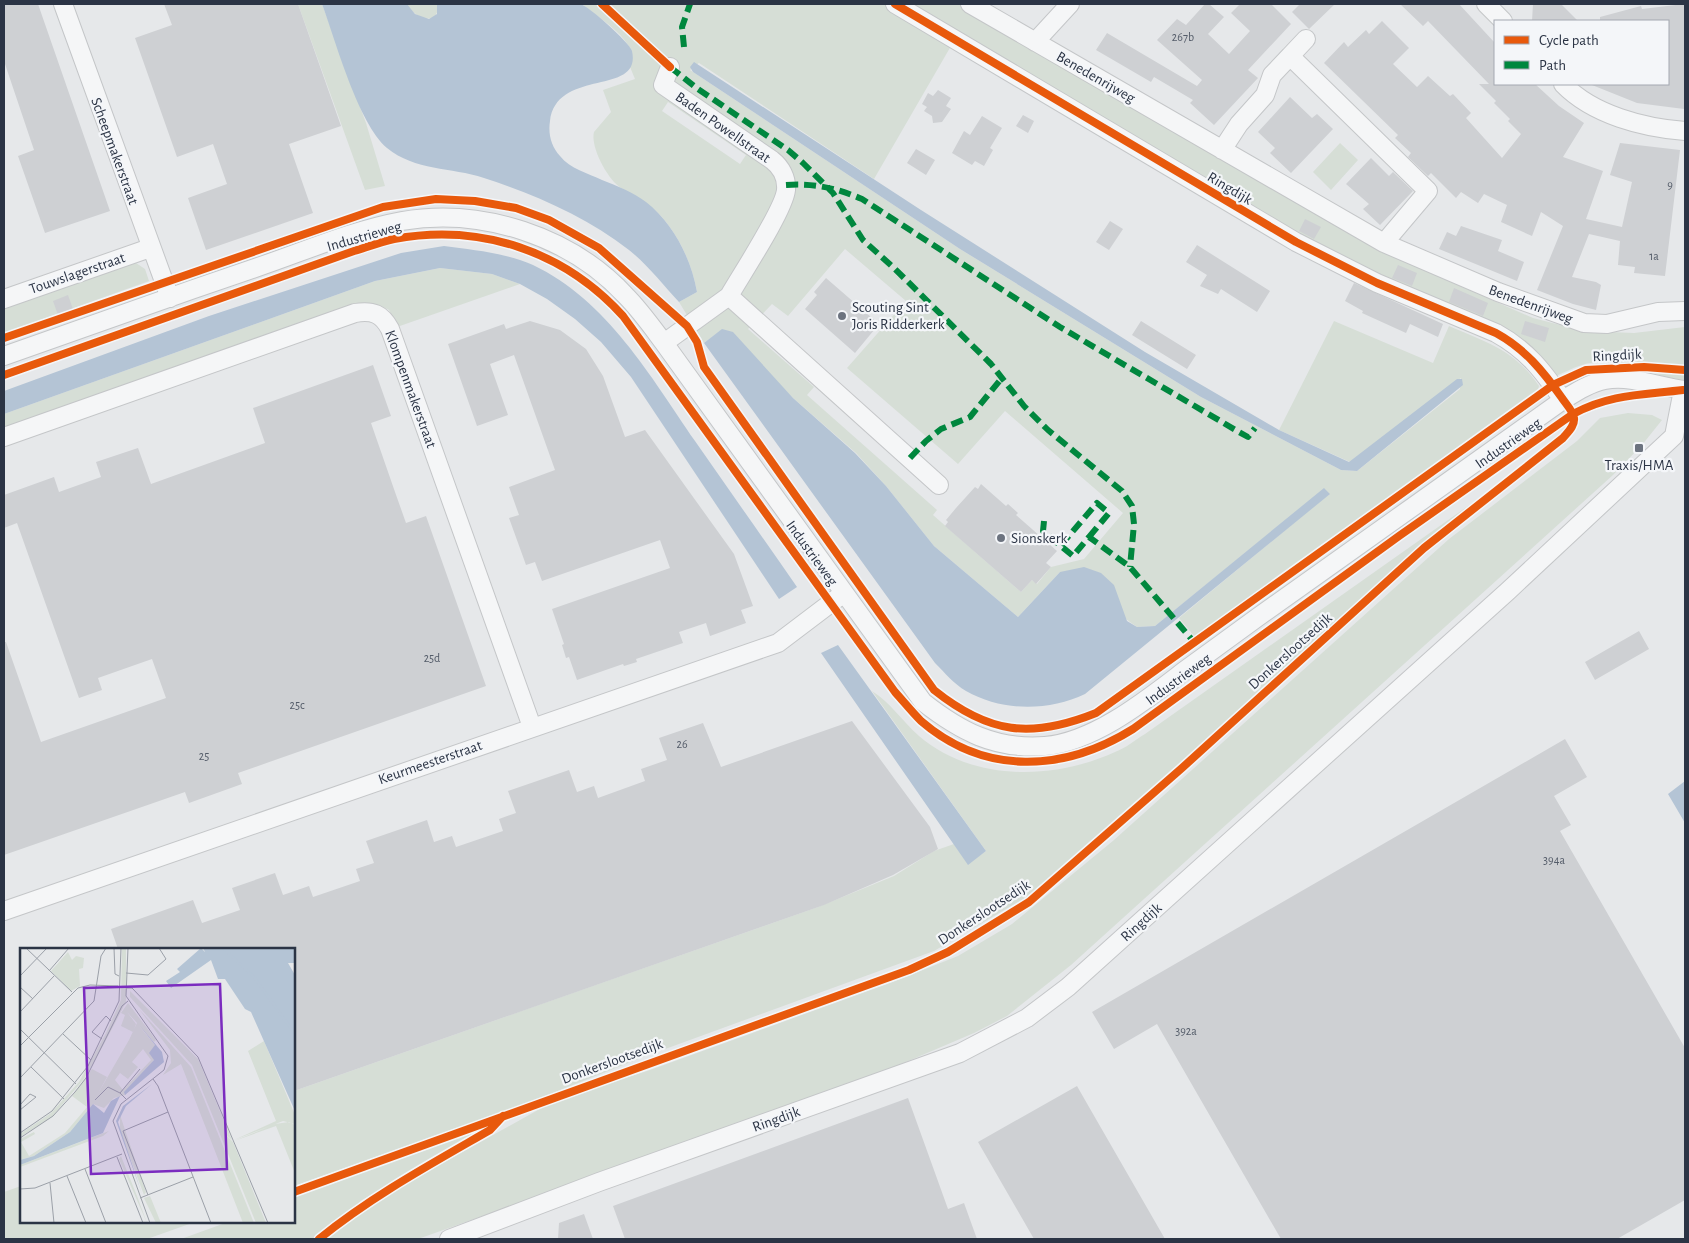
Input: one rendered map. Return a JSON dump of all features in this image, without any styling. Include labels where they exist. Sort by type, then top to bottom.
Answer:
[{"type":"street","name":"Scheepmakerstraat","points":[[63,4],[150,248],[170,298]]},
{"type":"street","name":"Ringdijk","points":[[449,1239],[599,1182],[951,1056],[1027,1018],[1083,974],[1508,591],[1674,436],[1684,390],[1634,381],[1604,380],[1587,386],[1563,400],[1532,358],[1514,342],[1377,283],[1296,242],[895,4]]},
{"type":"street","name":"Benedenrijweg","points":[[970,4],[1384,243],[1498,292],[1584,323],[1606,324],[1658,312],[1685,311]]},
{"type":"street","points":[[1036,42],[1070,4]]},
{"type":"street","points":[[1486,4],[1502,20]]},
{"type":"street","points":[[1222,150],[1239,124],[1265,95],[1272,75],[1306,39]]},
{"type":"street","points":[[1290,56],[1428,191],[1384,243]]},
{"type":"street","name":"Baden Powellstraat","points":[[664,343],[729,296],[781,204],[786,183],[780,169],[772,160],[663,86],[670,67]]},
{"type":"street","points":[[1565,85],[1593,106],[1605,111],[1635,122],[1685,131]]},
{"type":"street","name":"Industrieweg","points":[[4,356],[366,230],[428,217],[471,218],[502,225],[542,238],[574,253],[605,276],[626,295],[664,343],[923,702],[952,724],[984,740],[1012,745],[1046,746],[1088,734],[1135,708],[1217,646],[1563,400]]},
{"type":"street","name":"Touwslagerstraat","points":[[4,299],[150,248]]},
{"type":"street","points":[[729,296],[939,485]]},
{"type":"street","name":"Klompenmakerstraat","points":[[4,437],[355,313],[366,311],[377,313],[385,319],[390,329],[532,726]]},
{"type":"street","name":"Keurmeesterstraat","points":[[4,911],[532,726],[778,643],[844,594]]},
{"type":"shaded area","points":[[298,4],[322,4],[366,123],[385,186],[365,190]]},
{"type":"shaded area","points":[[407,4],[437,4],[438,10],[435,17],[422,18],[415,14]]},
{"type":"shaded area","points":[[582,4],[884,4],[951,46],[874,179],[699,63],[690,70],[960,249],[1201,397],[1341,470],[1357,471],[1460,389],[1461,378],[1350,462],[1279,430],[1334,321],[1433,363],[1449,326],[1499,348],[1510,355],[1530,374],[1539,386],[1537,394],[1195,637],[1179,618],[1329,494],[1324,489],[1155,626],[1137,627],[1060,572],[1018,617],[934,546],[886,486],[856,453],[793,398],[722,330],[704,343],[679,302],[697,292],[684,250],[673,231],[659,214],[616,184],[597,154],[593,138],[594,132],[611,112],[603,90],[635,79],[630,67],[632,58],[630,49],[625,40]],"holes":[[[668,102],[746,155],[740,164],[662,111]],[[845,249],[906,301],[847,368],[958,464],[1005,411],[1123,513],[1084,559],[1051,567],[1037,584],[1032,580],[1021,592],[933,515],[937,510],[807,395],[814,387],[748,329],[772,304],[788,316]]]},
{"type":"shaded area","points":[[903,4],[959,4],[1093,84],[1344,227],[1428,272],[1533,318],[1572,328],[1610,332],[1634,333],[1685,327],[1685,380],[1608,362],[1582,365],[1554,377],[1451,308],[1332,253]]},
{"type":"shaded area","points":[[1340,143],[1358,160],[1331,190],[1313,172]]},
{"type":"shaded area","points":[[136,263],[145,269],[149,281],[4,333],[4,308]]},
{"type":"shaded area","points":[[440,268],[492,274],[520,284],[397,327],[389,310],[379,305],[368,305],[4,431],[4,414],[375,281]]},
{"type":"shaded area","points":[[1628,413],[1652,415],[1662,420],[1642,445],[1613,475],[1071,965],[1007,1016],[974,1033],[852,1085],[418,1239],[326,1239],[373,1202],[554,1101],[650,1070],[890,983],[958,956],[1012,924],[1114,840],[1449,539],[1577,441],[1600,418]]},
{"type":"shaded area","points":[[1485,494],[1053,876],[1025,898],[934,951],[646,1056],[530,1102],[295,1186],[295,1091],[818,907],[894,876],[934,851],[954,844],[968,864],[986,851],[872,691],[885,701],[919,736],[940,751],[964,762],[989,769],[1014,772],[1066,768],[1119,750],[1145,734]]},
{"type":"shaded area","points":[[478,1129],[479,1135],[362,1200],[315,1239],[181,1239],[225,1223],[295,1223],[295,1197]]},
{"type":"shaded area","points":[[20,1186],[20,1223],[192,1223],[147,1239],[4,1239],[4,1192]]},
{"type":"water","points":[[570,3],[580,4],[599,17],[630,47],[632,51],[632,65],[624,74],[582,87],[567,94],[556,104],[549,126],[552,144],[560,156],[569,164],[641,198],[665,220],[685,254],[697,292],[679,302],[636,256],[613,238],[578,217],[541,199],[472,174],[421,165],[409,161],[387,148],[376,136],[357,101],[322,4],[407,4],[415,14],[429,19],[437,14],[437,4]]},
{"type":"water","points":[[694,62],[921,210],[1145,352],[1279,430],[1349,462],[1457,379],[1462,379],[1463,385],[1357,471],[1341,470],[1201,397],[960,249],[693,72],[690,67]]},
{"type":"water","points":[[444,246],[501,255],[533,265],[559,280],[583,298],[605,319],[662,391],[797,587],[779,599],[631,377],[601,342],[575,319],[547,299],[520,284],[492,274],[440,268],[375,281],[4,414],[4,391],[209,316],[401,253]]},
{"type":"water","points":[[722,329],[733,332],[793,398],[855,453],[886,486],[934,546],[1018,617],[1060,572],[1084,567],[1101,573],[1114,585],[1127,621],[1137,627],[1155,626],[1324,488],[1330,494],[1085,694],[1071,700],[1041,706],[1010,706],[995,703],[966,691],[935,663],[704,343]]},
{"type":"water","points":[[838,645],[986,851],[968,865],[821,653]]},
{"type":"water","points":[[1685,781],[1685,823],[1668,794]]},
{"type":"building","points":[[4,4],[38,4],[110,211],[45,233],[18,156],[34,150],[4,61]]},
{"type":"building","points":[[164,4],[298,4],[341,126],[289,144],[313,213],[206,250],[188,198],[227,184],[213,144],[177,157],[135,38],[172,25]]},
{"type":"building","points":[[1205,4],[1209,4],[1224,17],[1208,34],[1229,54],[1250,31],[1231,13],[1240,4],[1271,4],[1291,24],[1248,70],[1258,78],[1214,125],[1190,103],[1193,100],[1154,77],[1151,82],[1096,50],[1107,33],[1197,86],[1202,80],[1157,40],[1177,19],[1186,25]]},
{"type":"building","points":[[1300,4],[1335,4],[1309,29],[1292,12]]},
{"type":"building","points":[[1400,4],[1459,4],[1494,42],[1494,85],[1536,85],[1559,106],[1584,123],[1563,157],[1603,171],[1586,219],[1622,227],[1632,182],[1610,175],[1620,143],[1680,150],[1665,276],[1634,273],[1635,267],[1618,265],[1620,241],[1589,234],[1572,277],[1596,282],[1601,285],[1596,310],[1573,304],[1537,290],[1563,226],[1541,212],[1532,236],[1501,222],[1507,205],[1484,194],[1478,203],[1461,192],[1456,198],[1431,173],[1428,176],[1408,157],[1411,153],[1395,138],[1398,135],[1324,63],[1344,42],[1348,47],[1366,30],[1369,34],[1382,21],[1409,48],[1393,64],[1417,87],[1428,76],[1450,96],[1453,94],[1471,113],[1466,118],[1502,158],[1521,134],[1508,121],[1510,119],[1494,103],[1496,101],[1479,84],[1489,84],[1428,21],[1423,26]]},
{"type":"building","points":[[1533,4],[1561,4],[1577,20],[1532,20]]},
{"type":"building","points":[[1684,4],[1684,109],[1637,103],[1592,85],[1669,85],[1669,20],[1600,20],[1600,17],[1641,6],[1642,9]]},
{"type":"building","points":[[938,90],[951,98],[946,106],[951,109],[942,122],[933,123],[932,116],[924,111],[927,107],[922,104],[928,93],[933,96]]},
{"type":"building","points":[[1290,97],[1312,118],[1317,114],[1333,129],[1291,173],[1270,153],[1275,148],[1258,132]]},
{"type":"building","points":[[1023,115],[1034,121],[1028,133],[1016,126]]},
{"type":"building","points":[[982,116],[1002,128],[990,148],[993,150],[984,166],[975,161],[972,165],[952,153],[964,131],[970,135]]},
{"type":"building","points":[[916,149],[935,160],[926,175],[907,163]]},
{"type":"building","points":[[1371,158],[1389,176],[1393,172],[1413,191],[1380,225],[1363,209],[1369,204],[1346,184]]},
{"type":"building","points":[[1305,219],[1321,227],[1314,239],[1299,231]]},
{"type":"building","points":[[1110,221],[1123,229],[1109,250],[1096,242]]},
{"type":"building","points":[[1461,226],[1502,240],[1498,251],[1524,262],[1517,281],[1439,249],[1447,232],[1456,236]]},
{"type":"building","points":[[1197,245],[1270,291],[1257,312],[1221,289],[1218,294],[1200,286],[1207,275],[1186,262]]},
{"type":"building","points":[[1398,265],[1417,273],[1412,286],[1392,278]]},
{"type":"building","name":"Scouting Sint Joris Ridderkerk","points":[[826,278],[879,324],[855,353],[805,309],[817,295],[814,292]]},
{"type":"building","points":[[1354,283],[1443,324],[1438,337],[1410,324],[1406,333],[1362,313],[1363,311],[1345,301]]},
{"type":"building","points":[[1454,288],[1488,303],[1483,316],[1449,302]]},
{"type":"building","points":[[68,295],[73,309],[58,315],[53,301]]},
{"type":"building","points":[[530,321],[560,330],[586,349],[603,376],[625,437],[645,430],[734,554],[753,606],[741,610],[746,623],[710,636],[706,623],[679,632],[683,643],[636,659],[637,662],[624,666],[623,664],[577,680],[569,657],[566,658],[562,645],[564,644],[552,609],[670,568],[660,540],[542,581],[535,562],[526,565],[509,518],[519,515],[509,487],[555,470],[514,355],[490,364],[508,415],[477,426],[448,344],[504,324],[506,329]]},
{"type":"building","points":[[1141,321],[1196,355],[1187,369],[1132,335]]},
{"type":"building","points":[[1525,321],[1549,328],[1545,342],[1521,334]]},
{"type":"building","points":[[373,365],[391,416],[371,423],[395,492],[406,523],[426,516],[486,686],[238,773],[242,784],[189,803],[185,792],[4,855],[4,642],[6,642],[41,742],[166,698],[152,659],[98,678],[102,690],[79,698],[17,523],[4,528],[4,495],[54,477],[59,492],[101,477],[96,462],[138,448],[151,484],[265,443],[253,408]]},
{"type":"building","name":"Sionskerk","points":[[981,484],[1006,506],[1008,504],[1018,513],[1016,515],[1057,551],[1046,563],[1051,567],[1036,584],[1032,580],[1021,592],[945,526],[948,522],[946,520],[956,508],[975,487],[978,489]]},
{"type":"building","points":[[1639,631],[1649,649],[1595,680],[1585,662]]},
{"type":"building","points":[[852,721],[930,827],[938,849],[893,875],[824,905],[295,1091],[295,948],[118,948],[111,929],[193,900],[202,923],[240,910],[232,888],[275,873],[283,895],[309,886],[313,897],[360,881],[356,869],[374,863],[366,841],[427,820],[434,842],[452,836],[456,847],[503,831],[499,819],[516,813],[508,791],[569,770],[577,792],[594,786],[598,798],[645,781],[641,769],[667,760],[659,738],[703,723],[721,767]]},
{"type":"building","points":[[1565,739],[1587,777],[1554,796],[1571,825],[1560,831],[1685,1048],[1685,1200],[1617,1239],[1281,1239],[1157,1024],[1114,1049],[1092,1012]]},
{"type":"building","points":[[1077,1086],[1165,1239],[1034,1239],[978,1142]]},
{"type":"building","points":[[908,1098],[948,1209],[964,1203],[977,1239],[625,1239],[613,1206]]},
{"type":"building","points":[[584,1214],[593,1239],[558,1239],[559,1223]]},
{"type":"marked path","points":[[684,47],[682,27],[690,4]]},
{"type":"marked path","points":[[670,67],[698,89],[788,150],[803,163],[833,193],[863,240],[991,364],[1024,406],[1048,430],[1122,491],[1132,506],[1134,524],[1130,567]]},
{"type":"marked path","points":[[786,185],[825,187],[862,199],[1060,327],[1239,432],[1248,437],[1255,428]]},
{"type":"marked path","points":[[910,458],[941,429],[970,417],[1001,379]]},
{"type":"marked path","points":[[1061,545],[1097,503],[1109,513],[1089,537]]},
{"type":"marked path","points":[[1044,521],[1043,531],[1073,556],[1089,537],[1130,567],[1194,642]]},
{"type":"cycle path","points":[[602,4],[670,67]]},
{"type":"cycle path","name":"Donkerslootsedijk","points":[[295,1192],[909,970],[948,952],[1029,902],[1182,768],[1424,548],[1563,438],[1572,426],[1574,421],[1572,413],[1555,388],[1533,361],[1506,339],[1496,333],[1377,283],[1296,242],[895,4]]},
{"type":"cycle path","points":[[4,338],[383,207],[436,199],[475,201],[516,208],[549,220],[599,248],[687,326],[697,342],[704,367],[934,690],[973,716],[1011,728],[1031,729],[1051,727],[1096,713],[1553,385],[1586,370],[1644,367],[1685,370]]},
{"type":"cycle path","points":[[4,375],[389,240],[426,235],[458,235],[489,239],[519,247],[548,259],[575,274],[600,293],[623,316],[895,692],[921,721],[946,739],[971,751],[998,759],[1025,762],[1052,760],[1080,754],[1107,743],[1133,729],[1399,536],[1573,414],[1587,407],[1613,399],[1683,390]]},
{"type":"cycle path","points":[[319,1239],[381,1195],[490,1130],[503,1116]]},
{"type":"place","name":"Scouting Sint Joris Ridderkerk","points":[[842,316]]},
{"type":"place","name":"Traxis/HMA","points":[[1639,448]]},
{"type":"place","name":"Sionskerk","points":[[1001,538]]}]
